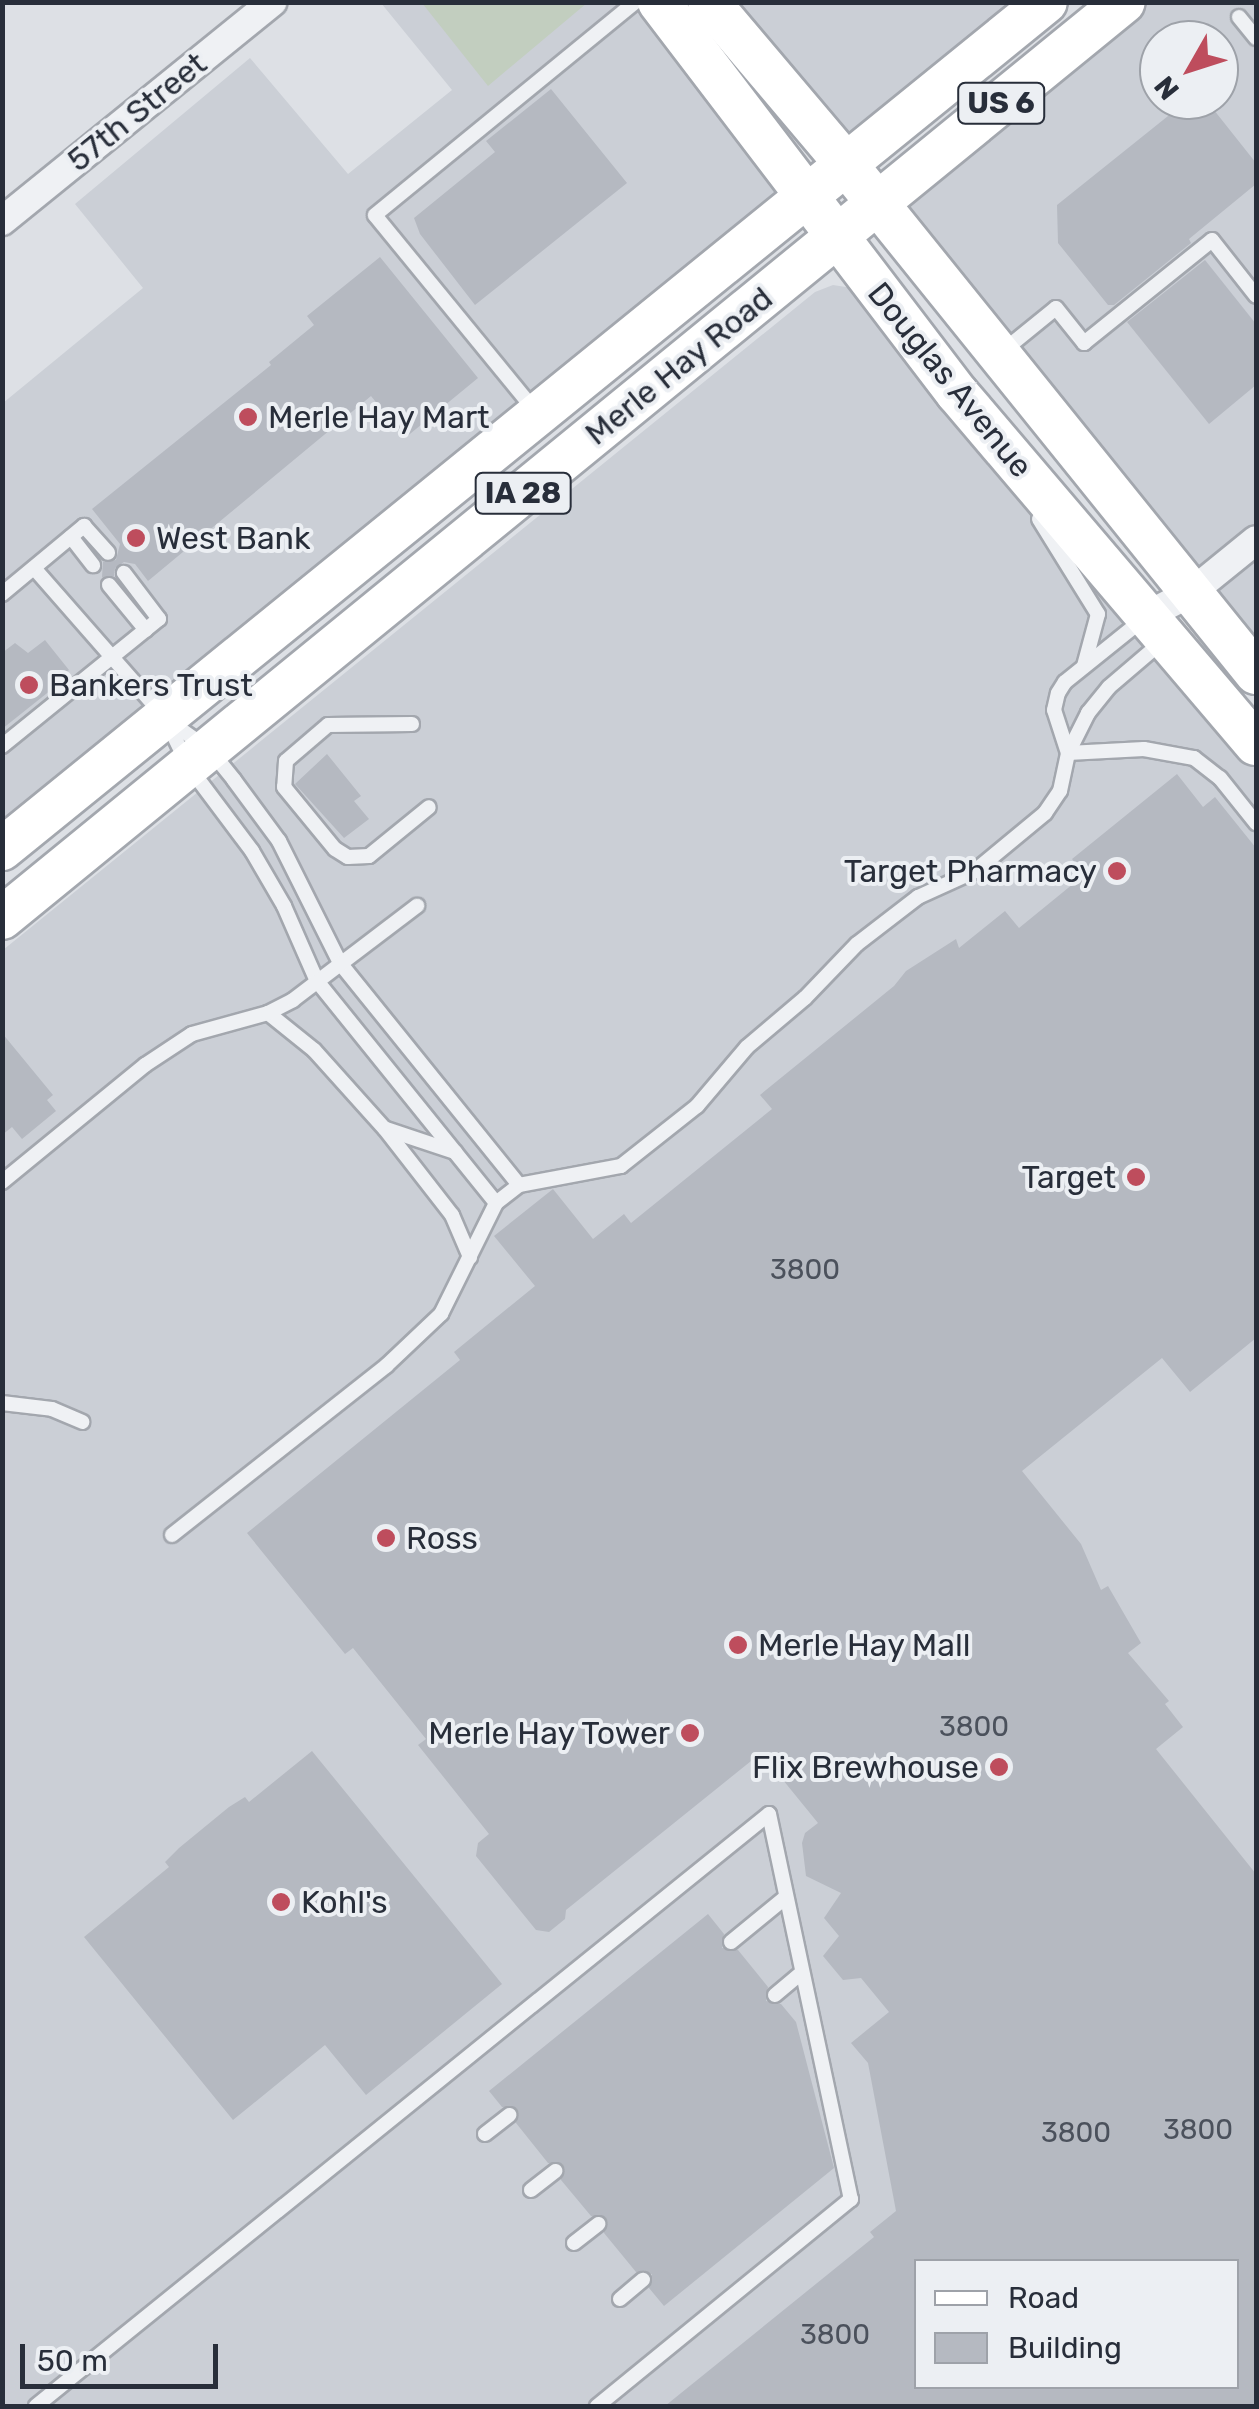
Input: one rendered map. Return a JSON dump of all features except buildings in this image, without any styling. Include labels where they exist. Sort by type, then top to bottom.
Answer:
[{"type":"main road","name":"Douglas Avenue","points":[[658,2],[957,393],[1159,625],[1256,744]]},
{"type":"main road","name":"Douglas Avenue","points":[[709,2],[845,163],[1256,673]]},
{"type":"main road","name":"Merle Hay Road","points":[[3,848],[1046,2]]},
{"type":"main road","name":"Merle Hay Road","points":[[2,918],[1124,2]]},
{"type":"street","name":"57th Street","points":[[2,221],[272,2]]},
{"type":"street","points":[[1159,625],[1192,592],[1256,540]]},
{"type":"lane","points":[[539,416],[376,215],[635,2]]},
{"type":"lane","points":[[1239,17],[1256,38]]},
{"type":"lane","points":[[1000,354],[1056,308],[1084,343],[1212,240],[1256,296]]},
{"type":"lane","points":[[957,393],[1092,599],[1098,624],[1084,666]]},
{"type":"lane","points":[[2,594],[84,526],[108,554]]},
{"type":"lane","points":[[71,538],[93,565]]},
{"type":"lane","points":[[34,568],[199,759],[279,841],[340,963],[519,1186]]},
{"type":"lane","points":[[2,746],[159,618],[124,573]]},
{"type":"lane","points":[[109,585],[146,630]]},
{"type":"lane","points":[[1068,753],[1054,710],[1065,682],[1084,666],[1159,625]]},
{"type":"lane","points":[[172,1535],[441,1314],[496,1203],[519,1186],[621,1166],[698,1106],[747,1047],[805,998],[856,944],[918,897],[974,871],[1045,813],[1060,790],[1068,753],[1097,700],[1159,625]]},
{"type":"lane","points":[[166,718],[199,759],[284,906],[317,982],[496,1203]]},
{"type":"lane","points":[[412,724],[328,726],[286,761],[284,787],[335,849],[348,857],[370,856],[429,807]]},
{"type":"lane","points":[[1068,753],[1144,749],[1194,758],[1220,778],[1256,822]]},
{"type":"lane","points":[[2,1182],[145,1065],[192,1034],[268,1013],[317,982],[417,906]]},
{"type":"lane","points":[[268,1013],[314,1050],[385,1129],[452,1215],[470,1257]]},
{"type":"lane","points":[[385,1129],[455,1152]]},
{"type":"lane","points":[[2,1403],[52,1410],[82,1422]]},
{"type":"lane","points":[[36,2406],[768,1814],[802,1972],[813,2055],[850,2199],[597,2406]]},
{"type":"lane","points":[[731,1942],[786,1897]]},
{"type":"lane","points":[[774,1996],[802,1972]]},
{"type":"lane","points":[[484,2134],[508,2114]]},
{"type":"lane","points":[[531,2190],[555,2172]]},
{"type":"lane","points":[[574,2244],[598,2224]]},
{"type":"lane","points":[[620,2299],[642,2280]]},
{"type":"shaded area","points":[[381,3],[659,3],[805,197],[3,849],[3,403],[143,288],[75,204],[250,58],[348,174],[452,90]]},
{"type":"shaded area","points":[[709,3],[1046,3],[845,163]]},
{"type":"shaded area","points":[[1124,3],[1256,3],[1256,673],[878,203]]},
{"type":"shaded area","name":"Merle Hay Mall","points":[[833,285],[852,288],[1256,767],[1256,2406],[3,2406],[3,950],[815,292]]},
{"type":"green space","points":[[422,3],[587,3],[488,86]]},
{"type":"place","name":"Merle Hay Mart","points":[[248,417]]},
{"type":"place","name":"West Bank","points":[[136,538]]},
{"type":"place","name":"Bankers Trust","points":[[29,685]]},
{"type":"place","name":"Target Pharmacy","points":[[1117,871]]},
{"type":"place","name":"Target","points":[[1136,1177]]},
{"type":"place","name":"Ross","points":[[386,1538]]},
{"type":"place","name":"Merle Hay Mall","points":[[738,1645]]},
{"type":"place","name":"Merle Hay Tower","points":[[690,1733]]},
{"type":"place","name":"Flix Brewhouse","points":[[999,1767]]},
{"type":"place","name":"Kohl's","points":[[281,1902]]}]
